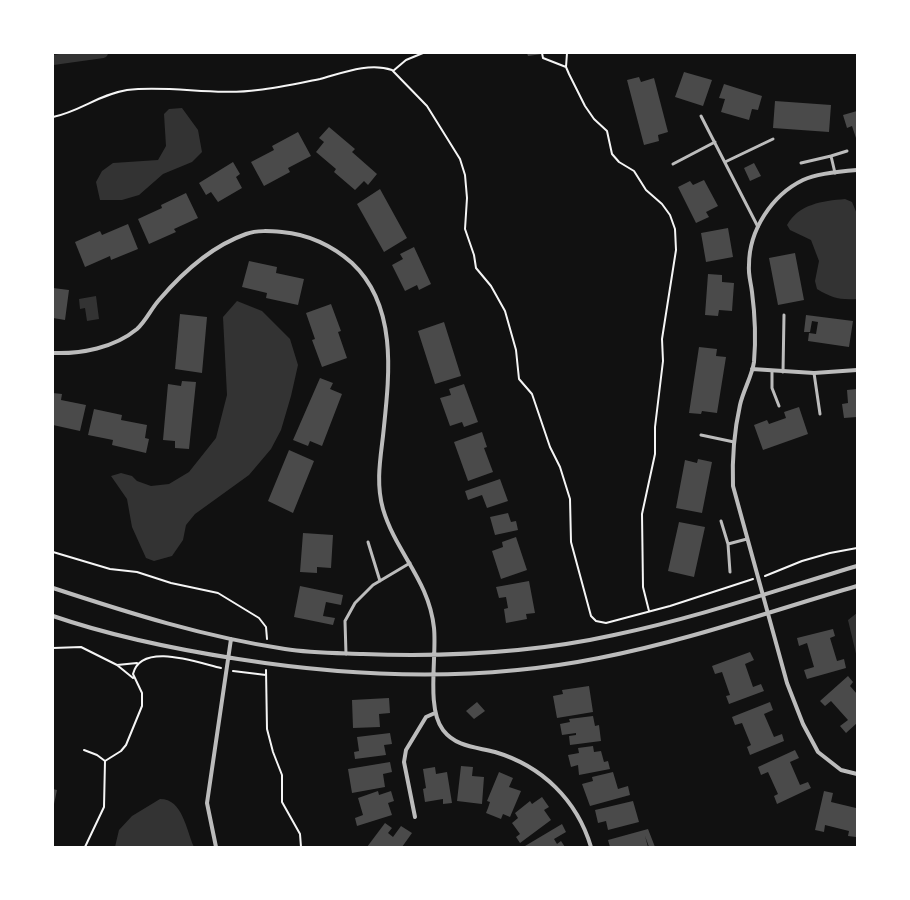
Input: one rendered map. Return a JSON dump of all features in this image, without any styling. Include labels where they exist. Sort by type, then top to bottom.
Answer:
[{"type":"street","points":[[857,170],[804,179],[791,187],[774,203],[758,227],[750,250],[748,265],[755,323],[752,370],[740,404],[734,442],[733,486],[787,683],[803,724],[818,752],[841,770],[857,774]]},
{"type":"street","points":[[53,352],[72,353],[106,346],[131,333],[141,325],[156,303],[187,271],[208,255],[246,234],[270,231],[301,235],[332,248],[345,257],[362,275],[380,303],[385,319],[387,362],[386,398],[378,466],[380,494],[389,526],[426,594],[432,614],[435,713],[441,727],[451,738],[463,745],[515,759],[540,774],[554,785],[576,813],[590,847]]},
{"type":"street","points":[[752,370],[814,373],[857,370]]},
{"type":"street","points":[[53,588],[150,619],[231,639],[287,650],[346,654],[434,655],[494,652],[565,644],[614,635],[762,595],[857,566]]},
{"type":"street","points":[[53,616],[172,649],[228,658],[322,671],[392,675],[434,675],[517,670],[597,658],[667,642],[857,586]]},
{"type":"street","points":[[216,847],[207,803],[231,639]]},
{"type":"street","points":[[415,817],[404,762],[406,750],[426,717],[435,713]]},
{"type":"lane","points":[[702,116],[758,227]]},
{"type":"lane","points":[[725,162],[773,139]]},
{"type":"lane","points":[[673,164],[715,142]]},
{"type":"lane","points":[[801,163],[847,151]]},
{"type":"lane","points":[[831,156],[835,173]]},
{"type":"lane","points":[[783,372],[784,316]]},
{"type":"lane","points":[[772,371],[772,388],[779,406]]},
{"type":"lane","points":[[814,373],[820,414]]},
{"type":"lane","points":[[701,435],[734,442]]},
{"type":"lane","points":[[720,521],[728,544],[730,572]]},
{"type":"lane","points":[[728,544],[747,539]]},
{"type":"lane","points":[[368,542],[380,581]]},
{"type":"lane","points":[[346,654],[345,621],[355,603],[373,585],[410,563]]},
{"type":"path","points":[[393,71],[406,60],[423,53]]},
{"type":"path","points":[[542,53],[543,58],[566,67]]},
{"type":"path","points":[[566,53],[566,67],[585,106],[594,119],[607,131],[614,157],[634,172],[646,190],[662,204],[670,215],[675,229],[676,250],[662,339],[663,361],[655,427],[655,454],[642,514],[643,587],[649,611]]},
{"type":"path","points":[[53,117],[103,96],[127,90],[168,88],[251,91],[302,83],[362,68],[389,69],[393,71],[427,106],[460,159],[465,175],[467,198],[465,229],[476,268],[491,286],[505,311],[516,350],[519,379],[532,394],[550,447],[560,467],[570,500],[571,542],[589,614],[596,621],[606,624],[670,606],[758,578],[830,552],[857,548]]},
{"type":"path","points":[[53,648],[81,647],[117,665],[134,679],[142,693],[142,706],[126,745],[121,751],[105,761]]},
{"type":"path","points":[[117,665],[138,663],[148,658],[161,656],[242,673],[266,675]]},
{"type":"path","points":[[134,679],[134,670],[138,663]]},
{"type":"path","points":[[84,750],[97,754],[105,761]]},
{"type":"path","points":[[85,847],[104,807],[105,761]]},
{"type":"shaded area","points":[[182,108],[198,130],[202,152],[192,162],[163,174],[139,195],[122,200],[100,200],[96,182],[102,171],[113,163],[158,160],[166,146],[164,114],[169,109]]},
{"type":"shaded area","points":[[845,199],[852,202],[857,214],[857,299],[836,298],[817,289],[815,281],[819,261],[811,240],[790,230],[787,225],[798,212],[805,208],[828,201]]},
{"type":"shaded area","points":[[96,296],[99,319],[87,321],[85,308],[80,309],[79,299]]},
{"type":"shaded area","points":[[237,301],[262,311],[290,339],[298,365],[281,430],[271,449],[249,475],[195,514],[186,525],[183,540],[172,556],[154,561],[146,558],[132,527],[127,499],[111,476],[121,473],[132,476],[137,481],[151,486],[169,484],[189,472],[216,438],[227,395],[223,317]]},
{"type":"shaded area","points":[[857,613],[857,658],[848,620]]},
{"type":"shaded area","points":[[160,799],[168,800],[179,810],[186,824],[194,847],[115,847],[119,830],[132,816]]},
{"type":"building","points":[[527,53],[542,53],[542,54],[528,56]]},
{"type":"building","points":[[684,72],[712,80],[703,106],[675,97]]},
{"type":"building","points":[[639,77],[641,82],[654,78],[668,132],[658,135],[659,141],[644,145],[627,80]]},
{"type":"building","points":[[724,84],[762,96],[758,110],[752,109],[749,120],[721,112],[725,99],[719,98]]},
{"type":"building","points":[[775,101],[831,105],[829,132],[773,128]]},
{"type":"building","points":[[857,111],[857,141],[852,126],[847,128],[843,115]]},
{"type":"building","points":[[329,127],[355,149],[352,152],[377,174],[368,185],[364,181],[355,190],[334,172],[336,169],[316,152],[324,142],[319,138]]},
{"type":"building","points":[[298,132],[311,156],[288,168],[290,172],[264,186],[251,162],[274,150],[272,146]]},
{"type":"building","points":[[233,162],[240,174],[236,177],[242,188],[218,202],[211,192],[206,195],[199,183]]},
{"type":"building","points":[[754,163],[761,176],[750,181],[744,168]]},
{"type":"building","points":[[704,180],[718,206],[706,212],[709,217],[696,223],[678,187],[690,181],[693,185]]},
{"type":"building","points":[[380,189],[407,238],[384,252],[357,204]]},
{"type":"building","points":[[186,193],[198,218],[174,229],[176,232],[149,244],[138,219],[162,208],[161,205]]},
{"type":"building","points":[[128,224],[138,249],[111,260],[110,256],[85,267],[75,242],[100,231],[102,235]]},
{"type":"building","points":[[728,228],[733,257],[706,262],[701,233]]},
{"type":"building","points":[[414,247],[431,284],[419,290],[417,285],[405,291],[392,265],[403,259],[400,254]]},
{"type":"building","points":[[795,253],[804,300],[778,305],[769,258]]},
{"type":"building","points":[[249,261],[277,267],[276,273],[304,279],[298,305],[266,298],[267,293],[242,287]]},
{"type":"building","points":[[708,274],[722,275],[722,282],[734,283],[732,311],[719,310],[718,316],[705,315]]},
{"type":"building","points":[[53,288],[69,290],[65,320],[53,318]]},
{"type":"building","points":[[331,304],[341,331],[338,332],[347,358],[322,367],[312,340],[315,339],[306,313]]},
{"type":"building","points":[[180,314],[207,317],[202,373],[175,369]]},
{"type":"building","points":[[806,315],[853,321],[849,347],[808,341],[809,333],[816,334],[818,322],[812,321],[810,332],[804,332]]},
{"type":"building","points":[[444,322],[461,376],[435,384],[418,331]]},
{"type":"building","points":[[699,347],[717,349],[716,356],[726,357],[717,413],[702,411],[701,414],[689,413]]},
{"type":"building","points":[[320,378],[333,383],[330,389],[342,394],[322,446],[310,441],[308,446],[293,440]]},
{"type":"building","points":[[182,381],[196,382],[189,449],[175,448],[175,441],[163,440],[168,384],[181,386]]},
{"type":"building","points":[[464,384],[478,422],[464,427],[462,422],[450,426],[440,398],[451,395],[449,389]]},
{"type":"building","points":[[857,389],[857,417],[844,418],[842,404],[848,403],[847,390]]},
{"type":"building","points":[[53,393],[62,394],[61,400],[86,405],[80,431],[53,425]]},
{"type":"building","points":[[799,407],[808,434],[763,450],[754,425],[767,420],[769,424],[786,418],[784,412]]},
{"type":"building","points":[[94,409],[122,415],[121,420],[147,425],[145,438],[149,439],[146,453],[112,445],[113,440],[88,435]]},
{"type":"building","points":[[482,432],[487,447],[484,448],[493,472],[468,481],[454,442]]},
{"type":"building","points":[[289,450],[314,461],[293,513],[268,501]]},
{"type":"building","points":[[698,459],[712,462],[702,513],[676,508],[685,460],[697,463]]},
{"type":"building","points":[[500,479],[508,501],[487,508],[482,495],[468,500],[465,491]]},
{"type":"building","points":[[508,513],[511,522],[516,521],[518,530],[495,535],[490,517]]},
{"type":"building","points":[[679,522],[705,527],[694,577],[668,571]]},
{"type":"building","points":[[303,533],[333,535],[331,568],[317,567],[317,573],[300,572]]},
{"type":"building","points":[[516,537],[527,570],[501,579],[492,551],[503,547],[502,542]]},
{"type":"building","points":[[529,581],[535,613],[526,614],[527,619],[506,623],[504,609],[508,608],[506,597],[499,598],[496,587]]},
{"type":"building","points":[[300,586],[343,595],[341,605],[326,602],[323,616],[335,618],[333,625],[294,617]]},
{"type":"building","points":[[833,629],[835,636],[830,638],[837,661],[844,659],[846,668],[807,679],[804,670],[814,667],[807,643],[799,646],[797,638]]},
{"type":"building","points":[[750,652],[754,660],[745,664],[753,687],[761,684],[764,691],[729,704],[726,696],[730,695],[722,672],[715,674],[712,666]]},
{"type":"building","points":[[848,676],[853,682],[850,686],[857,694],[857,723],[846,733],[840,726],[848,720],[831,701],[825,706],[820,701]]},
{"type":"building","points":[[589,686],[593,712],[557,718],[553,696],[563,694],[562,690]]},
{"type":"building","points":[[389,698],[390,713],[379,714],[380,727],[353,728],[352,700]]},
{"type":"building","points":[[477,702],[485,711],[474,719],[466,711]]},
{"type":"building","points":[[770,702],[773,710],[764,714],[774,737],[782,734],[784,741],[750,755],[747,747],[751,745],[742,723],[735,725],[732,717]]},
{"type":"building","points":[[593,716],[595,726],[599,725],[601,741],[570,745],[569,736],[576,735],[576,733],[562,735],[560,724],[570,722],[569,719]]},
{"type":"building","points":[[390,733],[392,744],[384,745],[386,755],[355,759],[354,752],[359,751],[357,737]]},
{"type":"building","points":[[593,746],[594,752],[601,751],[604,762],[608,761],[610,769],[579,775],[578,765],[571,767],[568,755],[579,753],[578,748]]},
{"type":"building","points":[[795,750],[799,758],[790,762],[800,785],[808,782],[811,788],[777,804],[774,796],[778,794],[768,772],[761,775],[758,767]]},
{"type":"building","points":[[390,762],[392,772],[383,774],[385,787],[352,793],[348,769]]},
{"type":"building","points":[[461,766],[473,767],[472,776],[484,777],[482,804],[457,801]]},
{"type":"building","points":[[435,767],[436,774],[447,772],[452,803],[443,804],[443,799],[425,802],[423,789],[426,788],[423,769]]},
{"type":"building","points":[[499,772],[513,778],[509,787],[521,791],[510,817],[503,814],[501,819],[486,813],[490,802],[487,801]]},
{"type":"building","points":[[613,772],[618,789],[628,786],[630,795],[590,806],[582,784],[593,781],[592,777]]},
{"type":"building","points":[[53,789],[57,790],[54,804],[53,804]]},
{"type":"building","points":[[378,791],[379,795],[391,791],[394,801],[388,803],[392,815],[357,826],[355,818],[363,815],[358,798]]},
{"type":"building","points":[[824,791],[833,793],[831,802],[856,808],[857,804],[856,837],[848,836],[849,831],[825,825],[824,832],[815,830]]},
{"type":"building","points":[[542,797],[549,807],[544,810],[551,820],[520,843],[516,837],[520,834],[512,823],[518,818],[515,813],[530,801],[532,804]]},
{"type":"building","points":[[633,801],[639,822],[608,830],[606,821],[598,823],[595,810]]},
{"type":"building","points":[[385,823],[392,828],[388,833],[393,837],[401,826],[412,833],[402,847],[367,847]]},
{"type":"building","points":[[562,824],[566,832],[554,839],[557,844],[561,841],[565,847],[525,847],[525,846]]},
{"type":"building","points":[[648,829],[655,847],[649,847],[645,836],[648,847],[610,847],[608,840]]},
{"type":"waterway","points":[[53,60],[103,53]]}]
